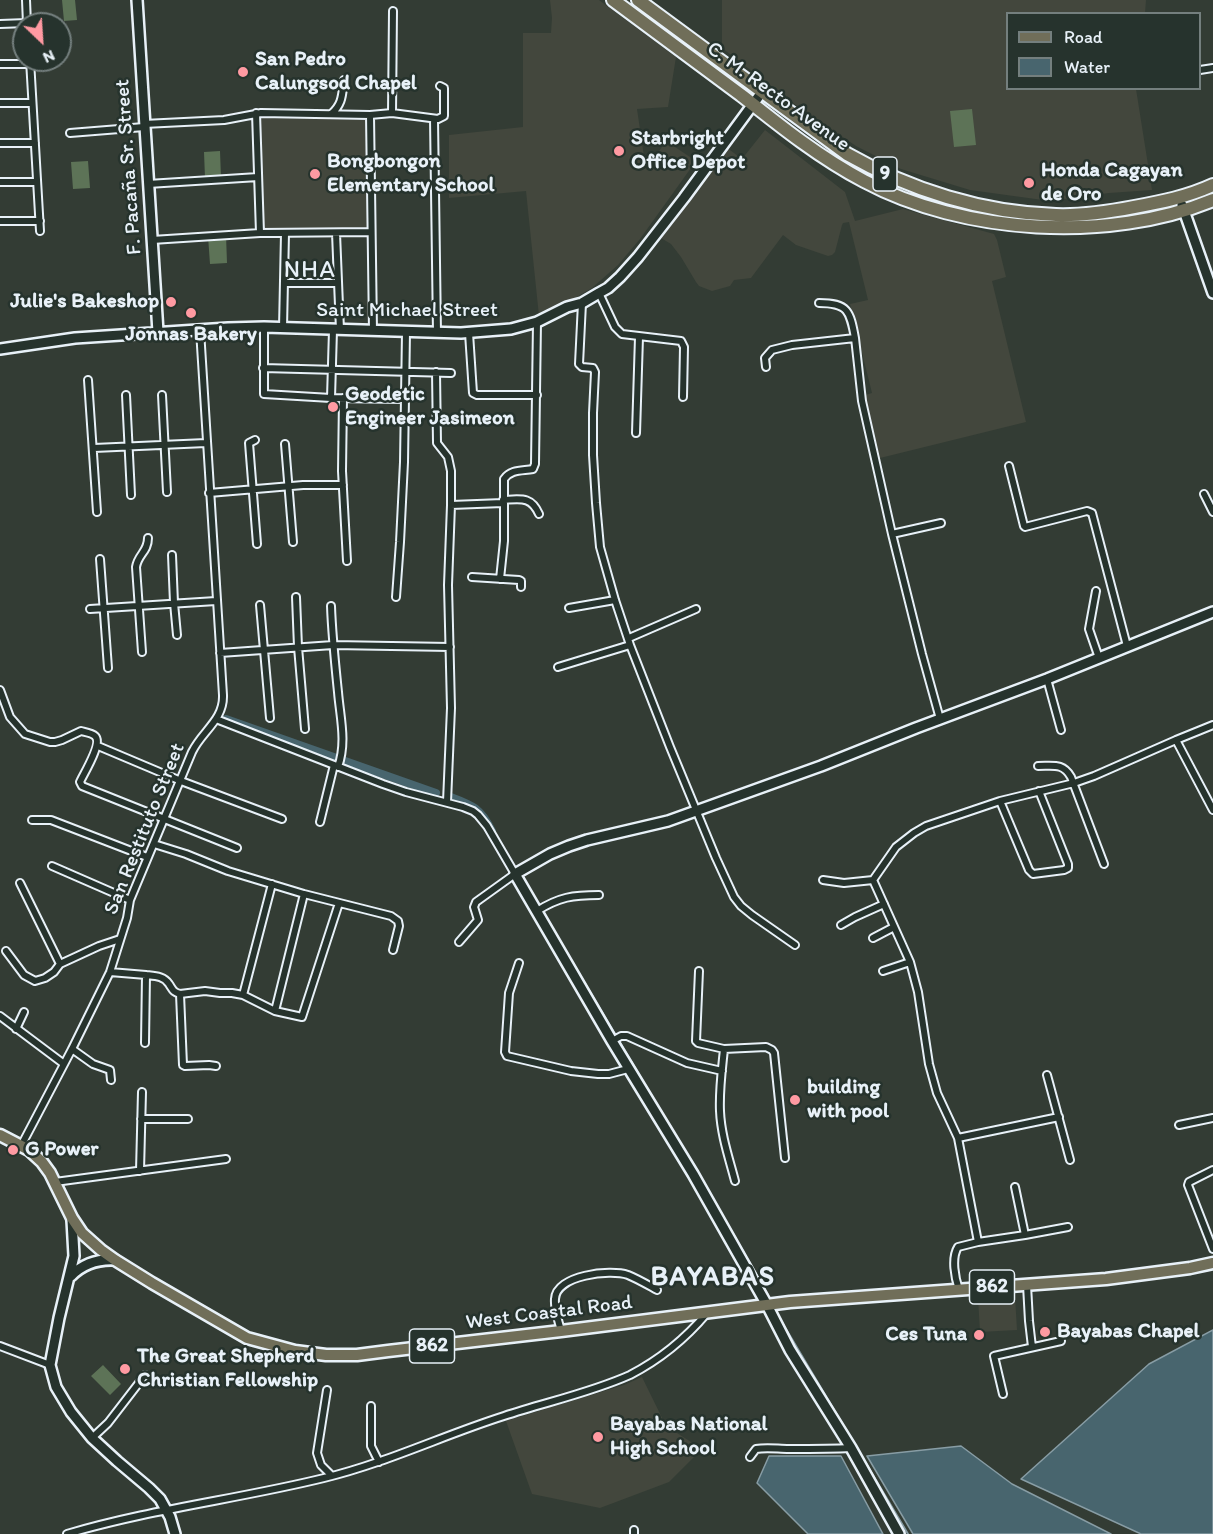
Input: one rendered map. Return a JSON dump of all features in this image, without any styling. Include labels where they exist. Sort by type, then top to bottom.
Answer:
[{"type":"highway","name":"C. M. Recto Avenue","points":[[613,0],[833,163],[865,182],[910,201],[956,214],[999,222],[1076,228],[1150,219],[1184,211],[1213,200]]},
{"type":"highway","name":"C. M. Recto Avenue","points":[[638,0],[848,153],[869,166],[923,189],[976,204],[1025,213],[1076,215],[1126,209],[1179,198],[1213,185]]},
{"type":"main road","name":"862","points":[[0,1135],[21,1146],[42,1162],[55,1182],[72,1218]]},
{"type":"main road","name":"West Coastal Road","points":[[72,1218],[88,1240],[114,1260],[247,1338],[295,1351],[326,1355],[357,1355],[561,1332],[767,1305],[1117,1278],[1213,1263]]},
{"type":"street","name":"F. Pacaña Sr. Street","points":[[137,0],[158,332]]},
{"type":"street","points":[[392,114],[393,11]]},
{"type":"street","points":[[30,72],[40,231]]},
{"type":"street","points":[[331,114],[340,104],[344,80]]},
{"type":"street","points":[[70,133],[224,120],[256,113],[392,114],[441,119],[444,116],[445,91],[443,87],[440,87]]},
{"type":"street","name":"Saint Michael Street","points":[[0,349],[75,338],[158,332],[264,327],[469,333],[511,329],[537,322],[567,307],[582,303],[613,284],[638,257],[694,185],[762,92]]},
{"type":"street","points":[[0,103],[32,103]]},
{"type":"street","points":[[256,113],[260,233]]},
{"type":"street","points":[[370,115],[373,331]]},
{"type":"street","points":[[434,119],[437,333]]},
{"type":"street","points":[[0,143],[35,142]]},
{"type":"street","points":[[148,184],[258,177]]},
{"type":"street","points":[[0,182],[37,182]]},
{"type":"street","points":[[1179,198],[1213,293]]},
{"type":"street","points":[[0,221],[40,220]]},
{"type":"street","points":[[152,240],[260,233],[371,232]]},
{"type":"street","points":[[283,328],[285,233]]},
{"type":"street","points":[[331,398],[338,283],[336,233]]},
{"type":"street","points":[[284,283],[338,283]]},
{"type":"street","points":[[599,293],[619,332],[625,335],[683,343],[683,397]]},
{"type":"street","points":[[582,303],[579,364],[582,367],[593,368],[595,372],[593,423],[596,504],[602,554],[615,600],[670,747],[736,900],[752,915],[795,945]]},
{"type":"street","points":[[819,303],[835,303],[843,307],[855,338],[862,401],[892,534],[940,719]]},
{"type":"street","points":[[500,579],[504,541],[504,479],[506,475],[515,471],[534,468],[537,322]]},
{"type":"street","points":[[264,327],[263,393],[265,395],[405,399]]},
{"type":"street","name":"San Restituto Street","points":[[21,1146],[110,972],[127,918],[130,900],[147,857],[195,745],[220,714],[223,702],[200,330]]},
{"type":"street","points":[[396,597],[400,542],[406,332]]},
{"type":"street","points":[[469,333],[473,393],[477,395],[537,395]]},
{"type":"street","points":[[636,433],[639,337]]},
{"type":"street","points":[[766,367],[765,358],[772,350],[792,345],[855,338]]},
{"type":"street","points":[[263,368],[451,373]]},
{"type":"street","points":[[436,372],[437,443],[450,462],[448,585],[450,708],[447,802]]},
{"type":"street","points":[[88,380],[97,512]]},
{"type":"street","points":[[126,394],[131,495]]},
{"type":"street","points":[[162,395],[167,492]]},
{"type":"street","points":[[343,398],[343,485],[347,561]]},
{"type":"street","points":[[255,440],[249,443],[256,544]]},
{"type":"street","points":[[94,448],[206,443]]},
{"type":"street","points":[[285,444],[293,542]]},
{"type":"street","points":[[1009,466],[1022,524],[1025,527],[1087,511],[1092,513],[1127,646]]},
{"type":"street","points":[[209,493],[317,484],[343,485]]},
{"type":"street","points":[[1204,494],[1213,512]]},
{"type":"street","points":[[451,505],[522,499],[533,503],[539,514]]},
{"type":"street","points":[[892,534],[941,523]]},
{"type":"street","points":[[142,652],[137,562],[147,548],[148,538]]},
{"type":"street","points":[[172,555],[177,635]]},
{"type":"street","points":[[100,559],[108,668]]},
{"type":"street","points":[[472,577],[519,580],[521,587]]},
{"type":"street","points":[[1096,591],[1089,629],[1099,658]]},
{"type":"street","points":[[296,597],[306,729]]},
{"type":"street","points":[[569,608],[615,600]]},
{"type":"street","points":[[90,609],[216,601]]},
{"type":"street","points":[[260,605],[270,718]]},
{"type":"street","points":[[320,822],[343,751],[331,606]]},
{"type":"street","points":[[558,667],[630,641],[696,609]]},
{"type":"street","points":[[459,942],[478,920],[474,907],[476,902],[514,874],[550,854],[587,840],[668,821],[821,766],[1213,612]]},
{"type":"street","points":[[220,653],[333,645],[450,647]]},
{"type":"street","points":[[1047,679],[1061,730]]},
{"type":"street","points":[[0,690],[10,717],[25,734],[50,742],[62,740],[81,731],[95,735],[98,746],[80,782],[82,786],[237,848]]},
{"type":"street","points":[[216,719],[338,763],[406,792],[464,807],[478,815],[487,826],[514,874],[540,909],[616,1039],[628,1069],[693,1174],[790,1350],[851,1448],[899,1534]]},
{"type":"street","points":[[823,880],[844,883],[873,880],[896,847],[914,832],[926,826],[1000,801],[1094,776],[1213,725]]},
{"type":"street","points":[[1176,740],[1213,810]]},
{"type":"street","points":[[98,746],[181,781],[282,819]]},
{"type":"street","points":[[1038,765],[1060,766],[1067,770],[1104,864]]},
{"type":"street","points":[[1000,801],[1029,870],[1033,874],[1064,870],[1068,868],[1068,864],[1039,791]]},
{"type":"street","points":[[32,820],[51,820],[147,857]]},
{"type":"street","points":[[154,844],[228,871],[396,918],[399,926],[393,950]]},
{"type":"street","points":[[52,866],[130,900]]},
{"type":"street","points":[[873,880],[909,962],[918,992],[929,1064],[937,1094],[958,1138],[978,1242]]},
{"type":"street","points":[[20,883],[60,964]]},
{"type":"street","points":[[243,995],[272,884]]},
{"type":"street","points":[[275,1011],[304,894]]},
{"type":"street","points":[[540,909],[571,896],[599,896]]},
{"type":"street","points":[[110,972],[158,976],[164,979],[174,992],[180,994],[205,991],[243,995],[275,1011],[301,1017],[339,903]]},
{"type":"street","points":[[841,925],[884,904]]},
{"type":"street","points":[[873,938],[894,927]]},
{"type":"street","points":[[6,951],[24,975],[35,981],[54,972],[60,964],[120,939]]},
{"type":"street","points":[[883,971],[909,962]]},
{"type":"street","points":[[519,963],[509,993],[505,1052],[507,1056],[571,1071],[598,1074],[609,1074],[628,1069]]},
{"type":"street","points":[[699,971],[696,1041],[724,1049],[766,1047],[774,1053],[785,1158]]},
{"type":"street","points":[[145,1043],[146,975]]},
{"type":"street","points":[[180,994],[182,1064],[185,1066],[216,1066]]},
{"type":"street","points":[[16,1029],[24,1012]]},
{"type":"street","points":[[0,1016],[64,1064]]},
{"type":"street","points":[[616,1039],[627,1036],[687,1063],[722,1071]]},
{"type":"street","points":[[72,1049],[93,1064],[110,1070],[111,1080]]},
{"type":"street","points":[[724,1049],[720,1103],[723,1130],[735,1181]]},
{"type":"street","points":[[1047,1075],[1070,1160]]},
{"type":"street","points":[[140,1171],[142,1092]]},
{"type":"street","points":[[958,1138],[1059,1117]]},
{"type":"street","points":[[1179,1125],[1213,1118]]},
{"type":"street","points":[[141,1119],[188,1119]]},
{"type":"street","points":[[55,1182],[226,1159]]},
{"type":"street","points":[[1213,1170],[1189,1182],[1188,1185],[1213,1249]]},
{"type":"street","points":[[1015,1187],[1024,1235]]},
{"type":"street","points":[[72,1218],[74,1256],[50,1365],[56,1387],[71,1412],[92,1438],[160,1499],[175,1534]]},
{"type":"street","points":[[959,1290],[955,1279],[956,1249],[961,1246],[1068,1227]]},
{"type":"street","points":[[69,1278],[88,1264],[100,1260],[114,1260]]},
{"type":"street","points":[[561,1332],[555,1299],[564,1283],[576,1278],[617,1273],[627,1275],[657,1290]]},
{"type":"street","points":[[1027,1285],[1032,1347]]},
{"type":"street","points":[[67,1534],[108,1522],[256,1494],[332,1476],[379,1462],[468,1428],[602,1386],[648,1365],[668,1351],[708,1312]]},
{"type":"street","points":[[1003,1394],[994,1356],[1060,1341]]},
{"type":"street","points":[[0,1346],[50,1365]]},
{"type":"street","points":[[92,1438],[108,1423],[145,1374]]},
{"type":"street","points":[[327,1390],[317,1453],[321,1465],[332,1476]]},
{"type":"street","points":[[371,1406],[371,1446],[379,1462]]},
{"type":"street","points":[[750,1457],[756,1449],[766,1448],[851,1448]]},
{"type":"shaded area","points":[[550,0],[599,0],[676,57],[668,107],[637,109],[646,170],[666,141],[696,161],[640,239],[618,265],[592,288],[539,316],[526,191],[449,198],[449,135],[523,127],[523,33],[551,33]]},
{"type":"shaded area","points":[[722,0],[1146,0],[1145,12],[1006,12],[1006,90],[1136,90],[1152,190],[1050,201],[970,190],[901,169],[856,146],[796,105],[722,48]]},
{"type":"shaded area","name":"Bongbongon Elementary School","points":[[259,118],[366,120],[371,228],[264,230]]},
{"type":"shaded area","points":[[765,130],[845,192],[855,221],[903,209],[994,234],[1006,277],[992,281],[1026,422],[880,458],[865,395],[872,393],[850,304],[868,300],[849,222],[843,223],[835,252],[832,255],[828,256],[796,245],[783,235],[751,278],[734,280],[730,286],[712,291],[699,286],[671,244],[656,235],[722,144],[742,159]]},
{"type":"shaded area","points":[[1015,1296],[1017,1330],[980,1332],[978,1298]]},
{"type":"shaded area","name":"Bayabas National High School","points":[[642,1377],[666,1426],[702,1449],[669,1482],[600,1508],[532,1494],[506,1421],[624,1385]]},
{"type":"green space","points":[[62,0],[75,0],[77,20],[72,20],[72,12],[63,12]]},
{"type":"green space","points":[[972,109],[976,145],[954,147],[950,111]]},
{"type":"green space","points":[[220,151],[221,178],[205,178],[204,152]]},
{"type":"green space","points":[[88,161],[90,188],[73,189],[71,162]]},
{"type":"green space","points":[[226,235],[227,263],[210,264],[208,236]]},
{"type":"green space","points":[[103,1365],[121,1384],[110,1395],[91,1376]]},
{"type":"water","points":[[1213,1330],[1213,1534],[1141,1534],[1021,1479],[1149,1364]]},
{"type":"water","points":[[961,1446],[1012,1484],[1111,1534],[913,1534],[867,1456]]},
{"type":"water","points":[[769,1456],[841,1456],[883,1534],[808,1534],[757,1483]]},
{"type":"waterway","points":[[226,719],[436,793]]},
{"type":"waterway","points":[[448,796],[475,808],[492,831]]},
{"type":"waterway","points":[[522,877],[768,1295]]},
{"type":"waterway","points":[[777,1314],[908,1534]]},
{"type":"place","name":"San Pedro Calungsod Chapel","points":[[243,72]]},
{"type":"place","name":"Starbright Office Depot","points":[[619,151]]},
{"type":"place","name":"Bongbongon Elementary School","points":[[315,174]]},
{"type":"place","name":"Honda Cagayan de Oro","points":[[1029,183]]},
{"type":"place","name":"Julie's Bakeshop","points":[[171,302]]},
{"type":"place","name":"Jonnas Bakery","points":[[191,313]]},
{"type":"place","name":"Geodetic Engineer Jasimeon","points":[[333,407]]},
{"type":"place","name":"building with pool","points":[[795,1100]]},
{"type":"place","name":"G Power","points":[[13,1150]]},
{"type":"place","name":"Bayabas Chapel","points":[[1045,1332]]},
{"type":"place","name":"Ces Tuna","points":[[979,1335]]},
{"type":"place","name":"The Great Shepherd Christian Fellowship","points":[[125,1369]]},
{"type":"place","name":"Bayabas National High School","points":[[598,1437]]},
{"type":"district","name":"NHA","points":[[310,271]]},
{"type":"district","name":"BAYABAS","points":[[713,1278]]}]
